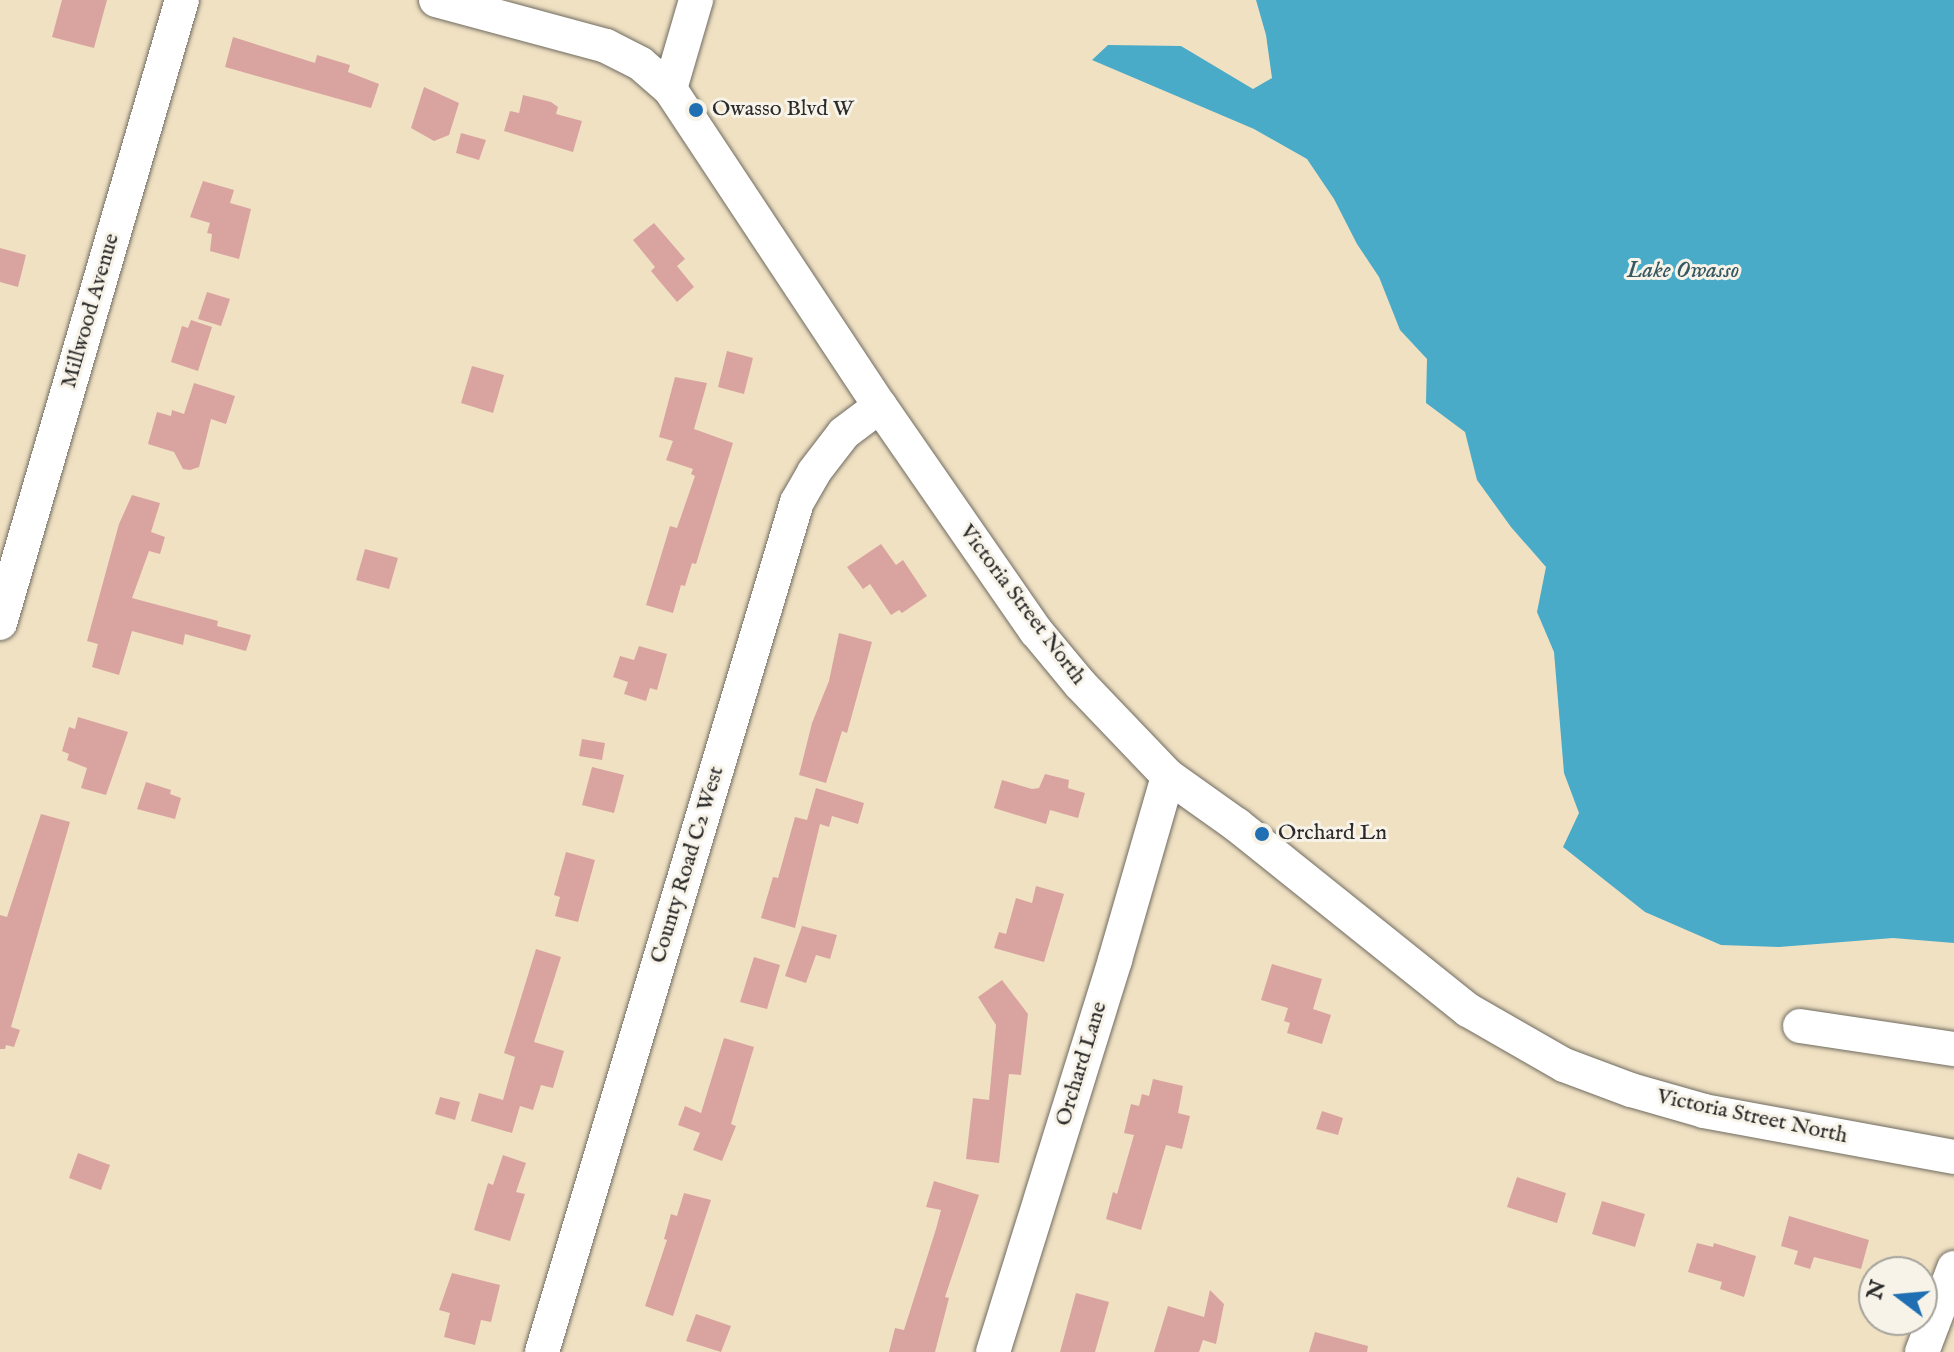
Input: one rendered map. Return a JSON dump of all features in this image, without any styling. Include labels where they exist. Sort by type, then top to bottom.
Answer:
[{"type":"street","name":"Millwood Avenue","points":[[0,623],[182,0]]},
{"type":"street","name":"Victoria Street North","points":[[436,0],[606,46],[641,64],[670,89],[691,115],[880,406],[1036,631],[1080,684],[1168,776],[1237,825],[1468,1010],[1564,1065],[1631,1090],[1704,1111],[1954,1157]]},
{"type":"street","points":[[670,89],[696,0]]},
{"type":"street","name":"County Road C2 West","points":[[542,1352],[797,502],[814,472],[844,433],[880,406]]},
{"type":"street","name":"Orchard Lane","points":[[993,1352],[1115,960],[1168,776]]},
{"type":"street","points":[[1800,1026],[1954,1049]]},
{"type":"street","points":[[1922,1352],[1954,1268]]},
{"type":"water","name":"Lake Owasso","points":[[1256,0],[1954,0],[1954,943],[1893,938],[1779,947],[1721,945],[1645,912],[1563,847],[1579,813],[1564,773],[1554,652],[1537,612],[1546,567],[1511,527],[1477,480],[1465,432],[1426,403],[1427,359],[1400,330],[1379,277],[1357,244],[1334,199],[1307,159],[1254,129],[1092,60],[1108,45],[1181,46],[1253,89],[1272,78],[1266,35]]},
{"type":"building","points":[[62,0],[107,0],[94,48],[52,37]]},
{"type":"building","points":[[233,37],[315,63],[317,55],[350,65],[348,72],[379,84],[371,108],[225,67]]},
{"type":"building","points":[[424,87],[459,103],[449,135],[434,141],[411,128]]},
{"type":"building","points":[[523,95],[551,102],[558,107],[556,114],[582,121],[573,152],[504,131],[510,111],[519,113]]},
{"type":"building","points":[[461,133],[486,140],[479,160],[456,153]]},
{"type":"building","points":[[203,181],[234,190],[230,203],[251,209],[239,259],[210,251],[212,234],[207,233],[210,223],[190,217]]},
{"type":"building","points":[[654,223],[685,259],[677,266],[694,287],[677,302],[651,271],[655,267],[633,240]]},
{"type":"building","points":[[0,248],[26,255],[18,287],[0,282]]},
{"type":"building","points":[[207,292],[230,299],[221,326],[198,319]]},
{"type":"building","points":[[191,320],[212,327],[198,371],[171,362],[182,326],[188,328]]},
{"type":"building","points":[[727,351],[753,358],[744,394],[718,387]]},
{"type":"building","points":[[472,366],[504,375],[493,413],[461,403]]},
{"type":"building","points":[[675,377],[707,383],[694,429],[733,443],[696,564],[692,563],[685,586],[681,585],[673,613],[646,605],[670,526],[677,528],[695,476],[691,474],[693,469],[666,460],[673,441],[659,437]]},
{"type":"building","points":[[194,383],[235,396],[226,424],[211,419],[199,467],[190,470],[183,469],[174,452],[148,444],[157,412],[171,416],[172,410],[184,414]]},
{"type":"building","points":[[132,495],[160,503],[151,532],[165,537],[160,554],[149,551],[132,598],[218,621],[217,626],[251,635],[246,651],[185,634],[183,645],[132,631],[119,675],[92,667],[98,644],[87,641],[119,524]]},
{"type":"building","points":[[881,544],[896,565],[903,560],[927,596],[902,613],[899,610],[891,615],[870,584],[863,589],[847,567]]},
{"type":"building","points":[[365,549],[398,558],[389,589],[356,580]]},
{"type":"building","points":[[839,633],[872,642],[847,733],[842,731],[826,783],[799,775],[812,723],[829,681]]},
{"type":"building","points":[[639,646],[667,654],[657,690],[650,688],[646,701],[624,694],[628,682],[613,677],[620,656],[634,660]]},
{"type":"building","points":[[78,717],[128,732],[106,795],[81,788],[87,768],[67,760],[69,754],[62,751],[69,727],[75,729]]},
{"type":"building","points":[[582,739],[605,743],[602,760],[579,756]]},
{"type":"building","points":[[592,767],[624,775],[614,813],[582,805]]},
{"type":"building","points":[[1045,774],[1069,780],[1068,788],[1085,793],[1078,818],[1050,810],[1046,824],[994,808],[1002,780],[1032,789],[1039,788]]},
{"type":"building","points":[[146,782],[171,790],[170,794],[181,798],[175,819],[137,809]]},
{"type":"building","points":[[816,788],[864,803],[858,824],[832,816],[829,827],[820,824],[795,928],[761,918],[773,877],[778,878],[795,817],[807,820]]},
{"type":"building","points":[[41,814],[70,822],[11,1027],[20,1030],[14,1047],[6,1045],[5,1049],[0,1049],[0,915],[7,917]]},
{"type":"building","points":[[566,852],[595,860],[578,922],[555,916],[560,897],[554,895]]},
{"type":"building","points":[[1036,886],[1064,894],[1044,962],[994,948],[999,932],[1006,934],[1016,898],[1032,903]]},
{"type":"building","points":[[802,926],[837,935],[830,959],[816,955],[806,983],[785,976]]},
{"type":"building","points":[[536,949],[561,957],[534,1042],[564,1051],[553,1088],[541,1085],[533,1110],[520,1106],[512,1133],[471,1121],[479,1093],[503,1100],[515,1057],[504,1053]]},
{"type":"building","points":[[754,957],[780,965],[767,1009],[740,1002]]},
{"type":"building","points":[[1272,964],[1322,979],[1313,1009],[1331,1015],[1322,1044],[1287,1033],[1290,1023],[1284,1021],[1288,1008],[1261,1000]]},
{"type":"building","points":[[1002,980],[1028,1014],[1021,1075],[1009,1074],[999,1163],[966,1159],[973,1098],[989,1100],[996,1025],[978,997]]},
{"type":"building","points":[[724,1038],[754,1047],[731,1124],[736,1126],[722,1161],[693,1150],[700,1133],[678,1125],[685,1106],[701,1113]]},
{"type":"building","points":[[1153,1079],[1183,1086],[1178,1113],[1190,1116],[1182,1149],[1166,1145],[1141,1230],[1106,1219],[1113,1192],[1117,1194],[1134,1135],[1124,1133],[1131,1104],[1139,1106],[1142,1094],[1149,1096]]},
{"type":"building","points":[[440,1097],[460,1102],[455,1120],[435,1114]]},
{"type":"building","points":[[1322,1111],[1343,1118],[1338,1135],[1316,1129]]},
{"type":"building","points":[[78,1153],[110,1165],[101,1190],[69,1178]]},
{"type":"building","points":[[503,1155],[526,1163],[516,1192],[525,1194],[510,1241],[474,1230],[488,1183],[493,1185]]},
{"type":"building","points":[[1517,1177],[1566,1193],[1557,1223],[1507,1207]]},
{"type":"building","points":[[934,1181],[979,1195],[945,1297],[949,1298],[935,1352],[889,1352],[895,1328],[904,1330],[941,1210],[926,1207]]},
{"type":"building","points":[[684,1193],[711,1200],[673,1316],[645,1306],[667,1240],[664,1239],[671,1214],[677,1216]]},
{"type":"building","points":[[1602,1201],[1645,1214],[1635,1247],[1592,1234]]},
{"type":"building","points":[[1789,1216],[1869,1240],[1865,1256],[1858,1256],[1858,1268],[1814,1257],[1810,1269],[1794,1264],[1798,1251],[1781,1246]]},
{"type":"building","points":[[1697,1243],[1713,1247],[1714,1243],[1756,1256],[1744,1297],[1720,1289],[1722,1282],[1688,1272]]},
{"type":"building","points":[[452,1273],[500,1285],[491,1322],[481,1320],[475,1345],[444,1337],[450,1313],[439,1310]]},
{"type":"building","points":[[1210,1290],[1224,1304],[1216,1344],[1203,1340],[1199,1352],[1154,1352],[1168,1306],[1204,1317]]},
{"type":"building","points":[[1076,1293],[1109,1302],[1095,1352],[1060,1352]]},
{"type":"building","points":[[696,1314],[731,1326],[721,1352],[686,1341]]},
{"type":"building","points":[[1315,1332],[1368,1346],[1367,1352],[1309,1352]]},
{"type":"place","name":"Owasso Blvd W","points":[[696,110]]},
{"type":"place","name":"Orchard Ln","points":[[1262,834]]}]
